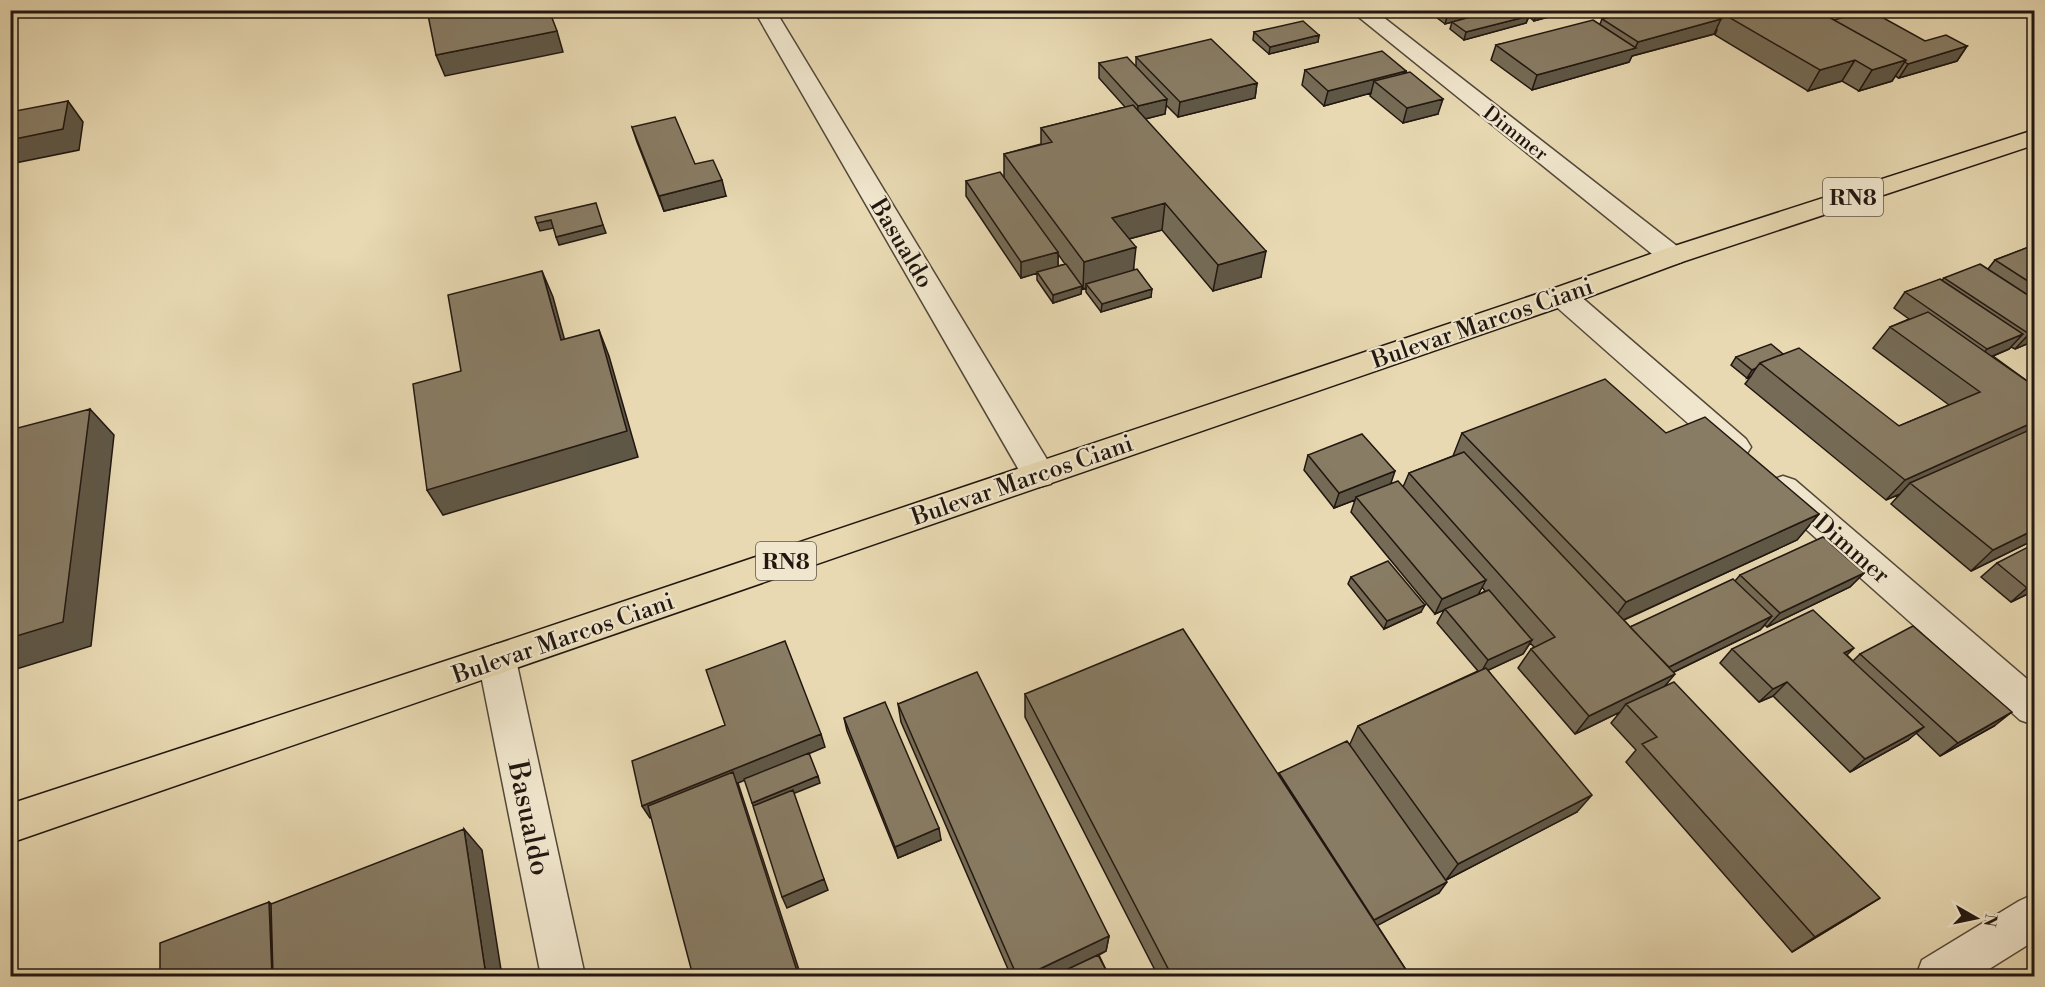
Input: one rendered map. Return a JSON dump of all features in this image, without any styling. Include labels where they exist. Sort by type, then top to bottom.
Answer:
[{"type":"highway","name":"Bulevar Marcos Ciani","points":[[10,824],[1039,475],[1562,296],[1672,256],[2034,137]]},
{"type":"street","name":"Basualdo","points":[[764,10],[1039,475]]},
{"type":"street","name":"Dimmer","points":[[1360,10],[1672,256]]},
{"type":"street","name":"Dimmer","points":[[1562,296],[2034,708]]},
{"type":"street","name":"Basualdo","points":[[497,660],[563,976]]},
{"type":"street","points":[[1938,976],[2034,916]]},
{"type":"building","points":[[427,10],[549,10],[557,31],[436,55]]},
{"type":"building","points":[[1496,10],[1521,10],[1529,16],[1466,32],[1452,22]]},
{"type":"building","points":[[1636,10],[1706,10],[1721,19],[1638,42],[1602,19]]},
{"type":"building","points":[[1715,10],[1741,10],[1724,16]]},
{"type":"building","points":[[1741,10],[1816,10],[1906,60],[1872,70],[1855,60],[1820,70],[1725,15]]},
{"type":"building","points":[[1869,10],[1925,41],[1946,35],[1967,46],[1908,64],[1906,60],[1834,20]]},
{"type":"building","points":[[1593,20],[1636,48],[1537,75],[1496,45]]},
{"type":"building","points":[[1303,21],[1319,35],[1270,47],[1254,32]]},
{"type":"building","points":[[1211,39],[1257,83],[1180,102],[1136,57]]},
{"type":"building","points":[[1382,51],[1406,71],[1328,91],[1305,70]]},
{"type":"building","points":[[1127,57],[1167,99],[1138,106],[1099,63]]},
{"type":"building","points":[[1410,72],[1443,99],[1407,108],[1374,81]]},
{"type":"building","points":[[68,101],[63,129],[10,140],[10,112]]},
{"type":"building","points":[[1133,105],[1266,251],[1218,265],[1165,203],[1112,218],[1136,247],[1084,262],[1004,154],[1052,142],[1041,128]]},
{"type":"building","points":[[675,117],[695,164],[713,160],[722,180],[659,196],[632,127]]},
{"type":"building","points":[[1000,172],[1058,252],[1021,262],[966,181]]},
{"type":"building","points":[[596,203],[603,225],[556,237],[551,220],[537,223],[535,217]]},
{"type":"building","points":[[2034,245],[2034,285],[1995,260]]},
{"type":"building","points":[[1066,264],[1082,286],[1053,295],[1037,272]]},
{"type":"building","points":[[1980,264],[2034,299],[2034,332],[2029,334],[1944,278]]},
{"type":"building","points":[[1137,269],[1152,289],[1102,304],[1086,284]]},
{"type":"building","points":[[542,271],[561,340],[599,330],[627,431],[427,490],[413,384],[461,371],[448,295]]},
{"type":"building","points":[[1940,279],[2023,334],[1987,349],[1905,292]]},
{"type":"building","points":[[1928,312],[2034,386],[2034,422],[1905,480],[1760,363],[1799,348],[1899,426],[1980,392],[1890,327]]},
{"type":"building","points":[[1771,344],[1783,354],[1760,363],[1752,370],[1736,357]]},
{"type":"building","points":[[1605,379],[1666,433],[1705,417],[1819,514],[1626,602],[1462,433]]},
{"type":"building","points":[[90,409],[63,622],[10,638],[10,430]]},
{"type":"building","points":[[2034,428],[2034,530],[1993,550],[1910,483]]},
{"type":"building","points":[[1362,434],[1395,471],[1339,493],[1308,455]]},
{"type":"building","points":[[1464,452],[1675,674],[1589,716],[1531,649],[1555,637],[1409,473]]},
{"type":"building","points":[[1398,481],[1486,580],[1442,599],[1356,497]]},
{"type":"building","points":[[1823,537],[1864,573],[1780,613],[1740,575]]},
{"type":"building","points":[[2034,544],[2034,585],[2027,588],[1997,563]]},
{"type":"building","points":[[1388,561],[1425,605],[1387,621],[1351,577]]},
{"type":"building","points":[[1733,579],[1772,616],[1669,667],[1630,627]]},
{"type":"building","points":[[1489,590],[1532,640],[1488,660],[1445,609]]},
{"type":"building","points":[[1813,610],[1854,648],[1844,653],[1924,727],[1865,759],[1787,682],[1773,689],[1732,649]]},
{"type":"building","points":[[1913,626],[2012,712],[1958,743],[1860,654]]},
{"type":"building","points":[[1183,629],[1410,976],[1172,976],[1025,694]]},
{"type":"building","points":[[785,641],[821,734],[642,806],[632,761],[725,725],[706,670]]},
{"type":"building","points":[[1486,668],[1592,795],[1458,864],[1358,726]]},
{"type":"building","points":[[977,672],[1109,936],[1025,976],[1017,976],[898,704]]},
{"type":"building","points":[[1674,682],[1880,898],[1815,937],[1642,744],[1657,737],[1626,704]]},
{"type":"building","points":[[885,702],[939,828],[895,847],[844,718]]},
{"type":"building","points":[[1347,741],[1447,882],[1374,920],[1279,773]]},
{"type":"building","points":[[809,753],[818,776],[752,803],[744,779]]},
{"type":"building","points":[[733,772],[798,974],[791,976],[693,976],[648,806]]},
{"type":"building","points":[[793,790],[824,879],[782,897],[753,806]]},
{"type":"building","points":[[464,829],[486,976],[273,976],[271,904]]},
{"type":"building","points":[[269,902],[272,976],[160,976],[160,943]]},
{"type":"building","points":[[1098,955],[1109,976],[1053,976]]}]
